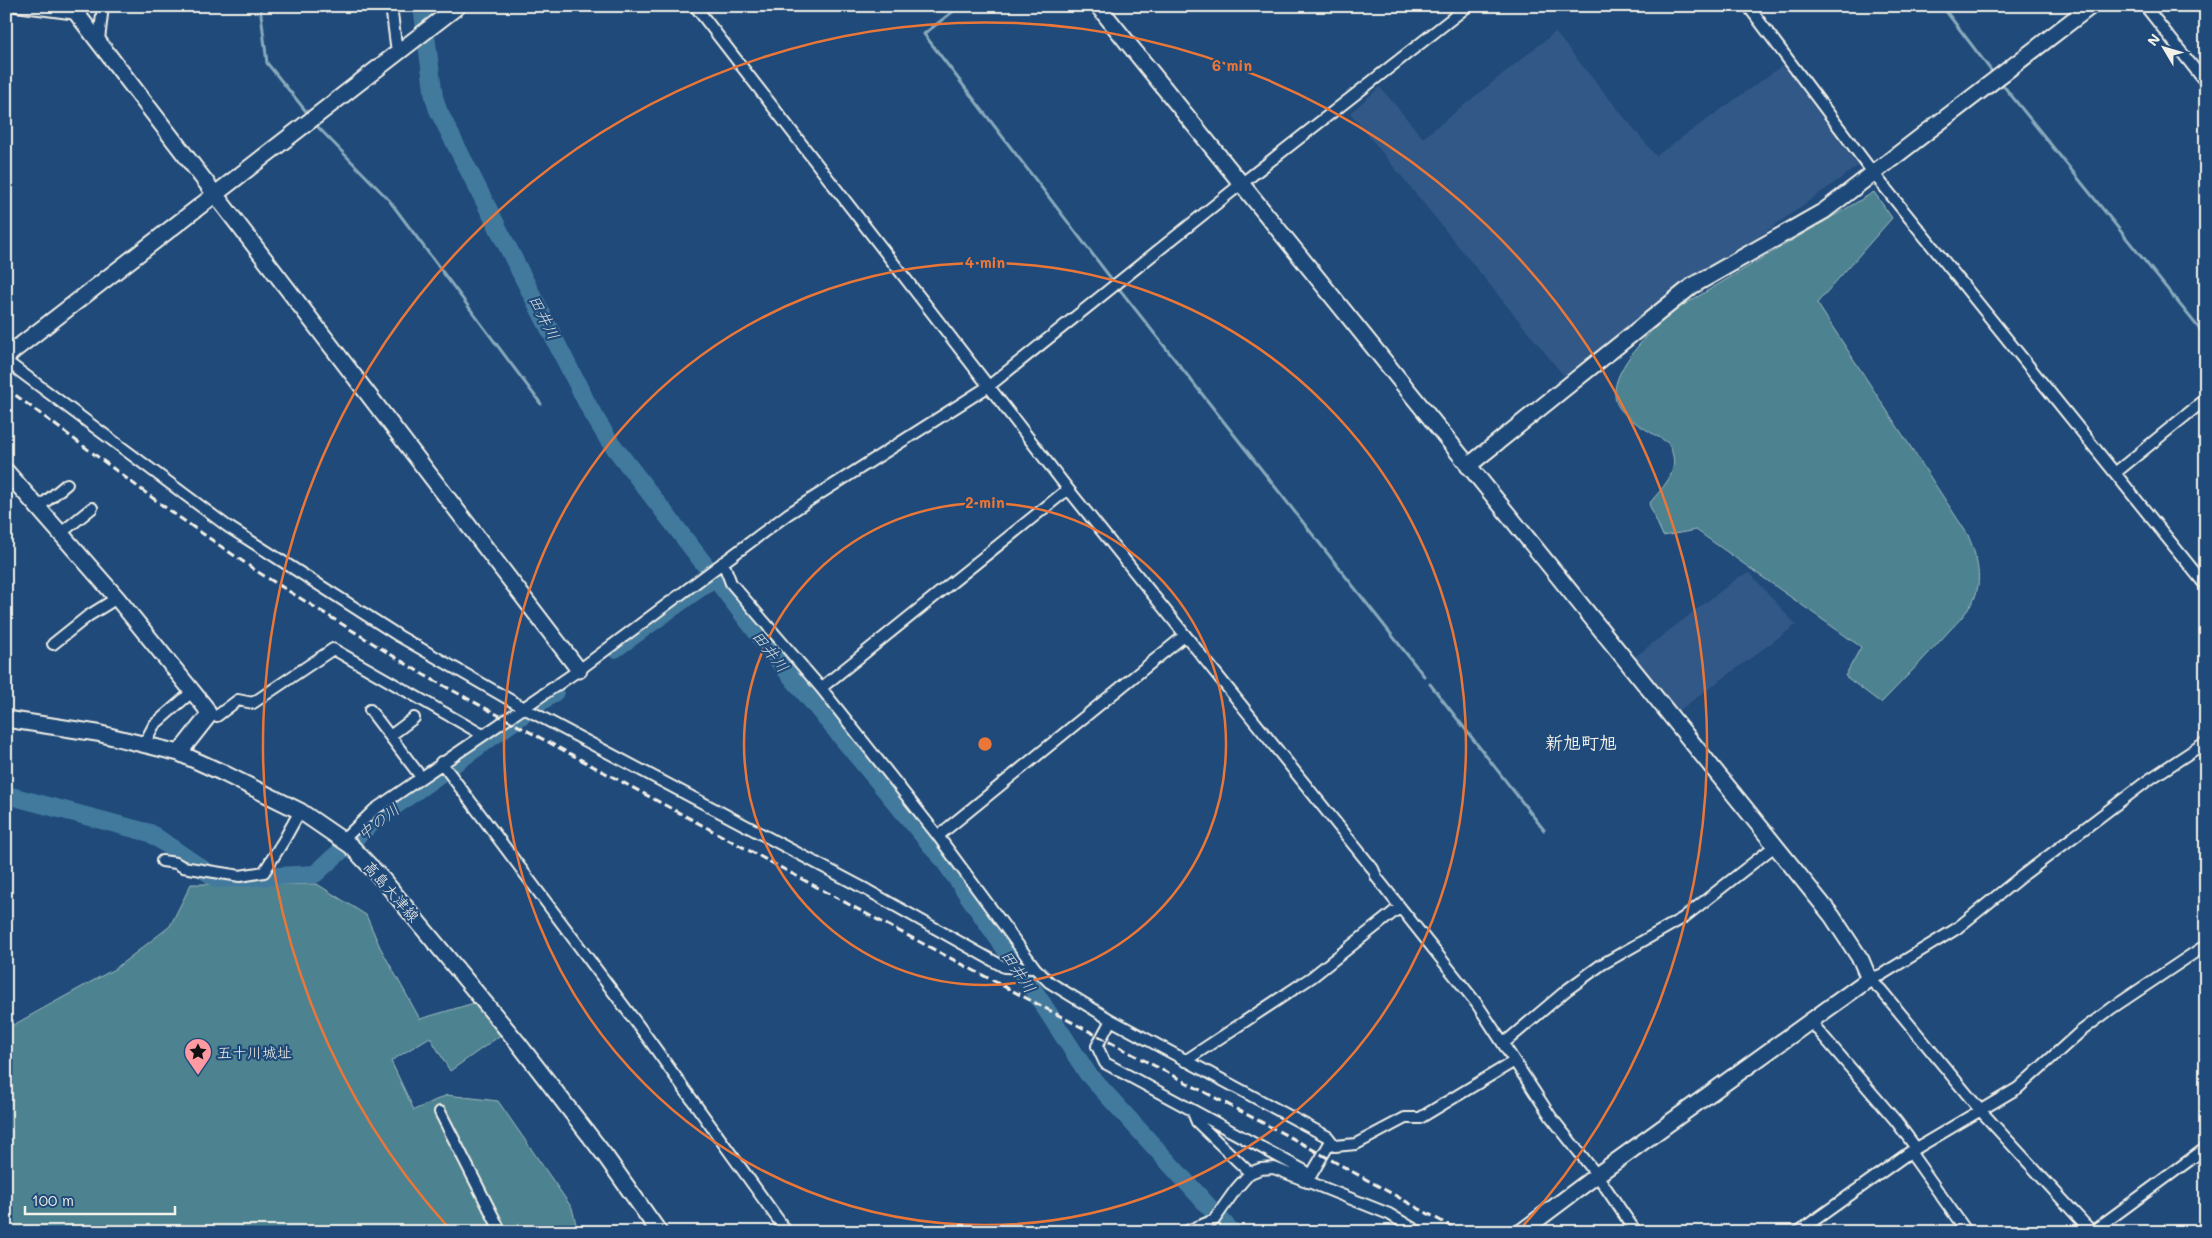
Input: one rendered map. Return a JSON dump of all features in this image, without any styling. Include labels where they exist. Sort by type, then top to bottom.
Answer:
[{"type":"street","points":[[16,6],[74,10],[99,40],[578,670]]},
{"type":"street","points":[[99,40],[103,6]]},
{"type":"street","points":[[391,6],[397,52]]},
{"type":"street","points":[[458,6],[216,195],[13,350],[6,360],[227,526],[399,636],[524,708],[867,890],[1004,967],[1032,968]]},
{"type":"street","points":[[695,6],[1068,489],[1184,636],[1373,869],[1400,908],[1477,1004],[1513,1062],[1551,1117],[1596,1175],[1636,1232]]},
{"type":"street","points":[[1098,6],[1776,845],[1832,916],[1861,960],[1869,979],[1881,990],[1980,1110],[2092,1232],[2206,1148]]},
{"type":"street","points":[[346,842],[374,810],[441,762],[578,670],[788,514],[989,386],[1240,184],[1468,6]]},
{"type":"street","points":[[1748,6],[1874,174],[2206,586]]},
{"type":"street","points":[[1468,466],[1692,286],[1824,212],[2091,6]]},
{"type":"street","points":[[2145,6],[2206,82]]},
{"type":"street","points":[[2115,472],[2206,399]]},
{"type":"street","points":[[6,471],[117,598],[192,691],[209,716]]},
{"type":"street","points":[[39,507],[67,484]]},
{"type":"street","points":[[821,688],[1068,489]]},
{"type":"street","points":[[61,533],[92,508]]},
{"type":"street","points":[[723,562],[731,583],[821,688],[938,836],[1032,968],[1049,982],[1111,1020],[1328,1137],[1335,1146],[1356,1144],[1405,1118],[1420,1118],[1513,1062]]},
{"type":"street","points":[[53,644],[88,616],[117,598]]},
{"type":"street","points":[[938,836],[1184,636]]},
{"type":"street","points":[[209,716],[217,716],[238,700],[253,703],[333,649],[483,735]]},
{"type":"street","points":[[144,744],[154,724],[192,691]]},
{"type":"street","points":[[370,710],[421,776]]},
{"type":"street","points":[[179,753],[209,716]]},
{"type":"street","points":[[390,736],[414,718]]},
{"type":"street","name":"高島大津線","points":[[6,719],[96,733],[179,753],[300,811],[346,842],[384,881],[518,1043],[590,1135],[659,1232]]},
{"type":"street","points":[[1521,1232],[1596,1175],[1869,979],[1881,975],[1956,929],[2018,879],[2132,793],[2206,742]]},
{"type":"street","points":[[441,762],[648,1037],[787,1232]]},
{"type":"street","points":[[162,861],[176,863],[183,868],[240,876],[264,872],[300,811]]},
{"type":"street","points":[[1503,1044],[1601,965],[1683,918],[1776,845]]},
{"type":"street","points":[[1186,1061],[1312,977],[1400,908]]},
{"type":"street","points":[[1798,1232],[1913,1150],[2018,1088],[2080,1032],[2112,1008],[2206,945]]},
{"type":"street","points":[[1111,1020],[1096,1046],[1105,1063],[1305,1171],[1307,1182]]},
{"type":"street","points":[[1811,1022],[1896,1121],[1967,1232]]},
{"type":"street","points":[[1192,1110],[1197,1122],[1250,1173]]},
{"type":"street","points":[[440,1112],[502,1232]]},
{"type":"street","points":[[1307,1182],[1331,1141]]},
{"type":"street","points":[[1185,1232],[1215,1220],[1236,1189],[1250,1173],[1260,1169],[1274,1168],[1389,1214],[1419,1232]]},
{"type":"shaded area","points":[[1555,32],[1656,156],[1783,65],[1858,166],[1564,376],[1350,113],[1380,87],[1423,138]]},
{"type":"shaded area","points":[[1750,573],[1796,625],[1677,712],[1632,659],[1739,577]]},
{"type":"green space","points":[[1874,192],[1892,218],[1817,303],[1968,535],[1976,558],[1978,573],[1975,597],[1967,611],[1881,703],[1845,676],[1861,647],[1696,530],[1663,536],[1649,504],[1670,476],[1674,461],[1672,453],[1668,443],[1626,415],[1615,398],[1616,385],[1622,370],[1631,356],[1642,341],[1675,310]]},
{"type":"green space","points":[[191,884],[317,884],[366,915],[380,947],[420,1019],[474,1003],[501,1035],[450,1071],[430,1037],[391,1061],[414,1110],[447,1095],[498,1101],[572,1208],[578,1232],[6,1232],[6,1029],[116,968],[170,926]]},
{"type":"waterway","points":[[260,6],[267,63],[309,115]]},
{"type":"waterway","name":"田井川","points":[[422,6],[434,97],[438,110],[590,409],[608,439],[785,669],[945,862],[1027,980],[1088,1074],[1232,1232]]},
{"type":"waterway","points":[[960,6],[924,34],[1113,281]]},
{"type":"waterway","points":[[1942,6],[1993,73]]},
{"type":"waterway","points":[[2002,84],[2206,337]]},
{"type":"waterway","points":[[316,125],[389,200],[541,404]]},
{"type":"waterway","points":[[1117,286],[1424,676]]},
{"type":"waterway","name":"中の川","points":[[615,649],[714,578]]},
{"type":"waterway","points":[[1430,684],[1544,830]]},
{"type":"waterway","name":"中の川","points":[[6,800],[7,795],[150,833],[217,879],[315,874],[374,821],[555,692]]},
{"type":"railway","points":[[6,388],[170,511],[258,572],[424,675],[863,912],[1299,1142],[1461,1232]]},
{"type":"place","name":"五十川城址","points":[[198,1076]]},
{"type":"district","name":"新旭町旭","points":[[1581,742]]}]
